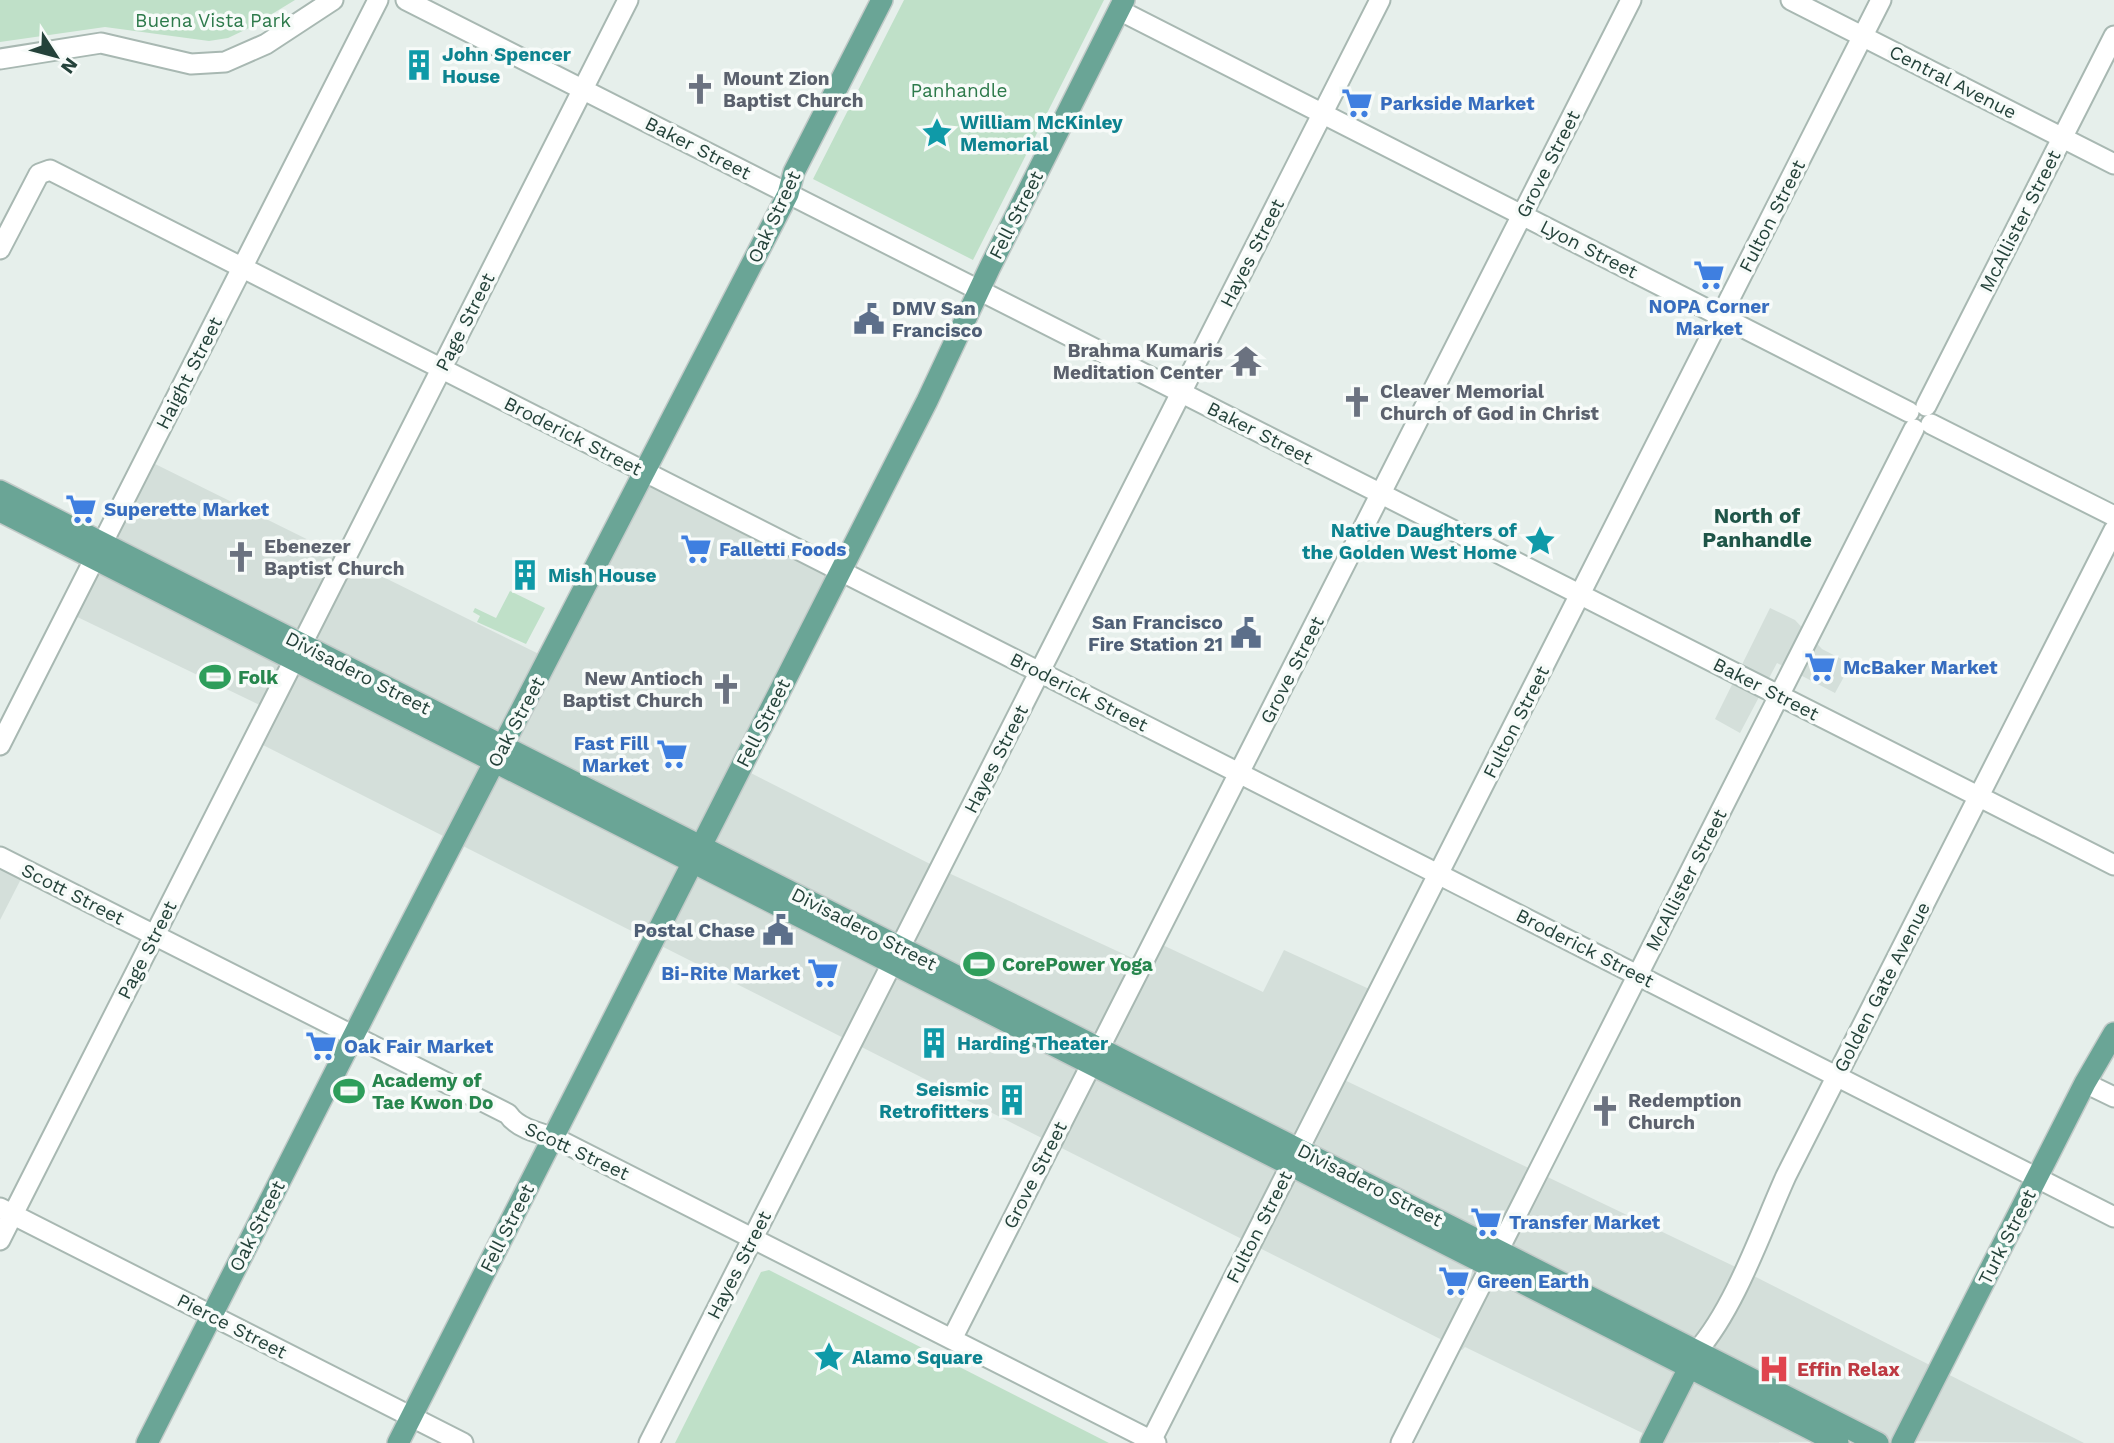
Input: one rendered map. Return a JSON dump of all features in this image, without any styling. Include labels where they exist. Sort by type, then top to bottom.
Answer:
[{"type":"main road","name":"Oak Street","points":[[147,1443],[353,1036],[788,194],[794,172],[882,0]]},
{"type":"main road","name":"Fell Street","points":[[398,1443],[840,571],[1122,5]]},
{"type":"main road","name":"Divisadero Street","points":[[0,491],[98,551]]},
{"type":"main road","name":"Divisadero Street","points":[[0,511],[98,551],[1693,1359],[1878,1443]]},
{"type":"main road","name":"Turk Street","points":[[1902,1443],[2085,1083],[2114,1033]]},
{"type":"main road","name":"Divisadero Street","points":[[1693,1359],[1839,1443]]},
{"type":"main road","name":"Golden Gate Avenue","points":[[1651,1443],[1693,1359]]},
{"type":"street","points":[[0,58],[102,43],[191,64],[225,62],[266,44],[333,0]]},
{"type":"street","name":"Haight Street","points":[[0,745],[378,0]]},
{"type":"street","name":"Baker Street","points":[[406,0],[2114,865]]},
{"type":"street","name":"Page Street","points":[[0,1240],[6,1211],[154,935],[628,0]]},
{"type":"street","name":"Hayes Street","points":[[649,1443],[1380,0]]},
{"type":"street","name":"Grove Street","points":[[952,1339],[1631,0]]},
{"type":"street","name":"Central Avenue","points":[[1791,0],[2114,164]]},
{"type":"street","name":"Fulton Street","points":[[1152,1442],[1881,0]]},
{"type":"street","name":"Lyon Street","points":[[1122,5],[1323,114],[2114,516]]},
{"type":"street","name":"McAllister Street","points":[[1401,1443],[2114,36]]},
{"type":"street","name":"Broderick Street","points":[[0,249],[34,183],[44,170],[50,170],[2114,1217]]},
{"type":"street","name":"Golden Gate Avenue","points":[[1693,1359],[1708,1339],[1744,1271],[1786,1176],[2114,530]]},
{"type":"street","name":"Scott Street","points":[[0,857],[508,1114],[513,1121],[553,1137],[1152,1442]]},
{"type":"street","points":[[2085,1083],[2114,1097]]},
{"type":"street","name":"Pierce Street","points":[[6,1211],[463,1443]]},
{"type":"shaded area","points":[[145,459],[549,659],[645,473],[840,571],[741,768],[940,869],[1143,963],[1154,941],[1263,992],[1284,950],[1378,993],[1336,1076],[1744,1271],[2084,1443],[1663,1443],[1465,1347],[1462,1350],[253,740],[268,709],[67,612]]},
{"type":"shaded area","points":[[1770,608],[1795,620],[1822,649],[1851,664],[1835,693],[1777,663],[1740,733],[1715,719]]},
{"type":"shaded area","points":[[0,868],[21,879],[0,920]]},
{"type":"green space","name":"Buena Vista Park","points":[[0,0],[295,0],[249,28],[228,38],[209,41],[105,27],[0,42]]},
{"type":"green space","name":"Panhandle","points":[[904,0],[1104,0],[973,260],[813,179]]},
{"type":"green space","points":[[510,591],[545,608],[526,644],[477,622],[480,616],[473,612],[475,608],[496,618]]},
{"type":"green space","name":"Alamo Square","points":[[769,1270],[1109,1443],[675,1443],[761,1272]]},
{"type":"place","name":"John Spencer House","points":[[419,65]]},
{"type":"place","name":"Mount Zion Baptist Church","points":[[700,89]]},
{"type":"place","name":"Parkside Market","points":[[1357,103]]},
{"type":"place","name":"William McKinley Memorial","points":[[937,133]]},
{"type":"place","name":"NOPA Corner Market","points":[[1709,275]]},
{"type":"place","name":"DMV San Francisco","points":[[869,319]]},
{"type":"place","name":"Brahma Kumaris Meditation Center","points":[[1246,361]]},
{"type":"place","name":"Cleaver Memorial Church of God in Christ","points":[[1357,402]]},
{"type":"place","name":"Superette Market","points":[[81,509]]},
{"type":"place","name":"Native Daughters of the Golden West Home","points":[[1540,541]]},
{"type":"place","name":"Falletti Foods","points":[[696,549]]},
{"type":"place","name":"Ebenezer Baptist Church","points":[[241,557]]},
{"type":"place","name":"Mish House","points":[[525,575]]},
{"type":"place","name":"San Francisco Fire Station 21","points":[[1246,633]]},
{"type":"place","name":"McBaker Market","points":[[1820,667]]},
{"type":"place","name":"Folk","points":[[215,677]]},
{"type":"place","name":"New Antioch Baptist Church","points":[[726,689]]},
{"type":"place","name":"Fast Fill Market","points":[[672,754]]},
{"type":"place","name":"Postal Chase","points":[[778,930]]},
{"type":"place","name":"CorePower Yoga","points":[[979,964]]},
{"type":"place","name":"Bi-Rite Market","points":[[823,973]]},
{"type":"place","name":"Harding Theater","points":[[934,1043]]},
{"type":"place","name":"Oak Fair Market","points":[[321,1046]]},
{"type":"place","name":"Academy of Tae Kwon Do","points":[[349,1091]]},
{"type":"place","name":"Seismic Retrofitters","points":[[1012,1100]]},
{"type":"place","name":"Redemption Church","points":[[1605,1111]]},
{"type":"place","name":"Transfer Market","points":[[1486,1222]]},
{"type":"place","name":"Green Earth","points":[[1454,1281]]},
{"type":"place","name":"Alamo Square","points":[[829,1357]]},
{"type":"place","name":"Effin Relax","points":[[1774,1369]]},
{"type":"district","name":"North of Panhandle","points":[[1757,527]]}]
